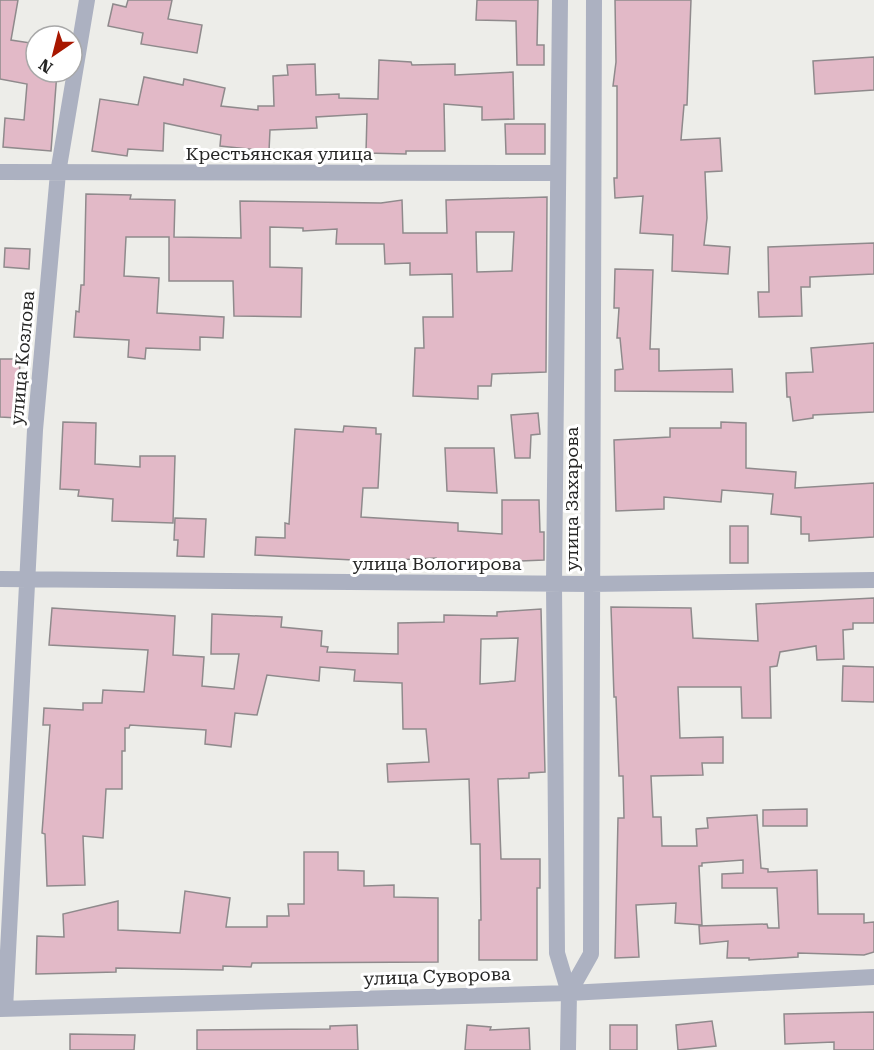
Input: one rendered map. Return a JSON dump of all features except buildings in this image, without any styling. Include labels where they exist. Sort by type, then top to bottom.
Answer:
[{"type":"street","name":"улица Козлова","points":[[2,1009],[29,580],[35,430],[58,173],[87,0]]},
{"type":"street","name":"улица Захарова","points":[[560,0],[554,584],[557,953],[568,993],[568,1050]]},
{"type":"street","name":"улица Захарова","points":[[568,993],[591,954],[590,584],[594,0]]},
{"type":"street","name":"Крестьянская улица","points":[[0,172],[558,173]]},
{"type":"street","name":"улица Вологирова","points":[[0,579],[554,584],[874,580]]},
{"type":"street","name":"улица Суворова","points":[[2,1009],[568,993],[874,976]]}]
